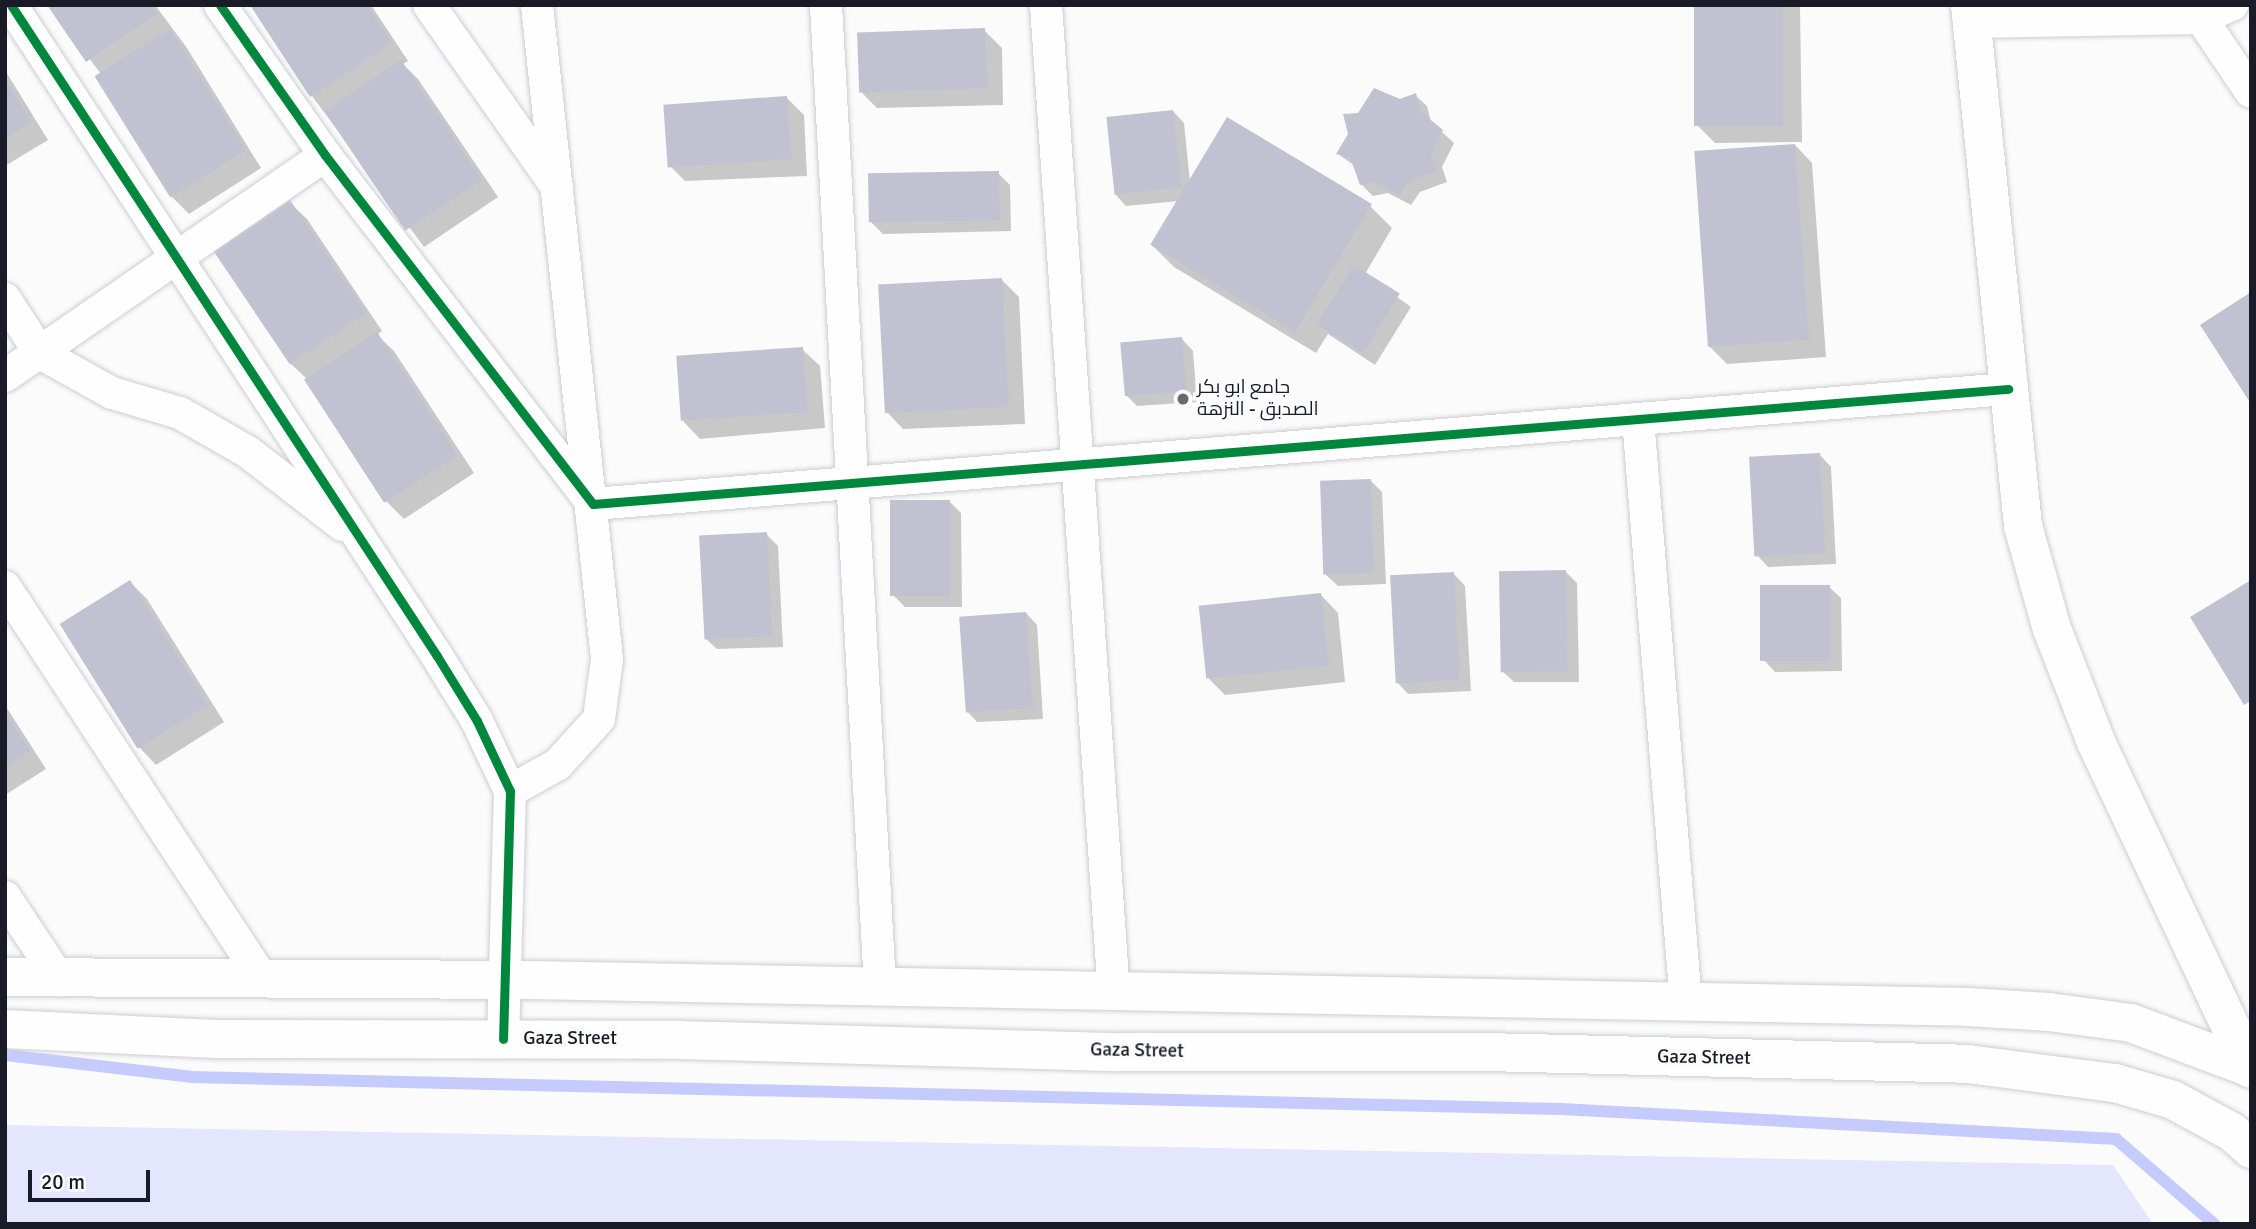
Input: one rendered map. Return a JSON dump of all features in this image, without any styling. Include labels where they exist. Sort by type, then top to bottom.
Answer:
[{"type":"main road","points":[[1971,13],[2022,526],[2052,629],[2096,742],[2251,1068]]},
{"type":"main road","points":[[5,977],[60,981],[506,980],[880,986],[1114,994],[2049,1012],[2131,1023],[2251,1068]]},
{"type":"main road","name":"Gaza Street","points":[[5,1029],[221,1039],[503,1039],[1118,1052],[1485,1052],[1968,1064],[2115,1083],[2173,1100],[2232,1132],[2251,1149]]},
{"type":"street","points":[[11,5],[364,542],[477,722],[510,791],[503,1039]]},
{"type":"street","points":[[220,5],[325,155],[593,504]]},
{"type":"street","points":[[429,5],[560,191]]},
{"type":"street","points":[[510,791],[557,765],[599,719],[607,659],[560,191],[537,5]]},
{"type":"street","points":[[826,5],[880,986]]},
{"type":"street","points":[[1046,5],[1114,994]]},
{"type":"street","points":[[1971,13],[2200,18],[2232,5]]},
{"type":"street","points":[[2200,18],[2251,92]]},
{"type":"street","points":[[5,376],[325,155]]},
{"type":"street","points":[[5,299],[40,353],[112,393],[180,414],[248,452],[364,542]]},
{"type":"street","points":[[593,504],[2008,389]]},
{"type":"street","points":[[1638,419],[1686,1003]]},
{"type":"street","points":[[5,587],[263,980]]},
{"type":"street","points":[[5,897],[60,981]]},
{"type":"shaded area","points":[[5,1125],[2113,1165],[2153,1224],[5,1224]]},
{"type":"building","points":[[47,5],[151,5],[156,14],[86,62]]},
{"type":"building","points":[[250,5],[367,5],[392,43],[310,97]]},
{"type":"building","points":[[1694,5],[1783,5],[1783,126],[1694,126]]},
{"type":"building","points":[[985,28],[987,88],[859,92],[857,32]]},
{"type":"building","points":[[170,29],[246,150],[170,197],[95,76]]},
{"type":"building","points":[[401,60],[482,179],[405,231],[325,111]]},
{"type":"building","points":[[5,79],[32,122],[5,138]]},
{"type":"building","points":[[1374,88],[1400,99],[1416,93],[1420,111],[1443,130],[1431,155],[1436,171],[1409,181],[1399,195],[1375,182],[1360,185],[1350,157],[1336,154],[1348,134],[1343,114],[1358,113]]},
{"type":"building","points":[[787,96],[791,159],[668,167],[663,105]]},
{"type":"building","points":[[1173,110],[1181,188],[1115,195],[1106,117]]},
{"type":"building","points":[[1227,117],[1372,204],[1295,332],[1150,245]]},
{"type":"building","points":[[1795,144],[1809,340],[1708,347],[1694,151]]},
{"type":"building","points":[[999,171],[1000,220],[869,222],[868,173]]},
{"type":"building","points":[[290,200],[366,313],[290,364],[214,251]]},
{"type":"building","points":[[1354,265],[1400,294],[1363,353],[1317,324]]},
{"type":"building","points":[[1002,278],[1009,407],[885,413],[878,284]]},
{"type":"building","points":[[2251,292],[2251,404],[2200,325]]},
{"type":"building","points":[[377,332],[457,455],[384,503],[304,379]]},
{"type":"building","points":[[1182,337],[1187,391],[1125,396],[1120,342]]},
{"type":"building","points":[[803,347],[808,412],[681,421],[676,356]]},
{"type":"building","points":[[1820,453],[1825,553],[1754,557],[1749,457]]},
{"type":"building","points":[[1371,479],[1374,573],[1323,575],[1320,481]]},
{"type":"building","points":[[890,500],[950,500],[950,596],[890,596]]},
{"type":"building","points":[[767,532],[772,636],[705,639],[699,536]]},
{"type":"building","points":[[1566,570],[1568,671],[1501,672],[1499,571]]},
{"type":"building","points":[[1454,572],[1460,680],[1396,683],[1390,575]]},
{"type":"building","points":[[130,580],[208,705],[138,749],[60,624]]},
{"type":"building","points":[[2251,580],[2251,701],[2244,705],[2190,617]]},
{"type":"building","points":[[1760,585],[1830,585],[1830,661],[1760,661]]},
{"type":"building","points":[[1321,593],[1329,666],[1206,678],[1199,606]]},
{"type":"building","points":[[1026,612],[1033,708],[966,712],[959,617]]},
{"type":"building","points":[[5,713],[30,751],[5,767]]},
{"type":"waterway","points":[[5,1055],[191,1077],[1561,1109],[2116,1139],[2214,1224]]},
{"type":"cycle path","points":[[11,5],[477,721],[510,791],[503,1039]]},
{"type":"cycle path","points":[[220,5],[325,155],[593,504],[2008,389]]},
{"type":"place","name":"جامع ابو بكر الصدبق - النزهة","points":[[1183,399]]}]
